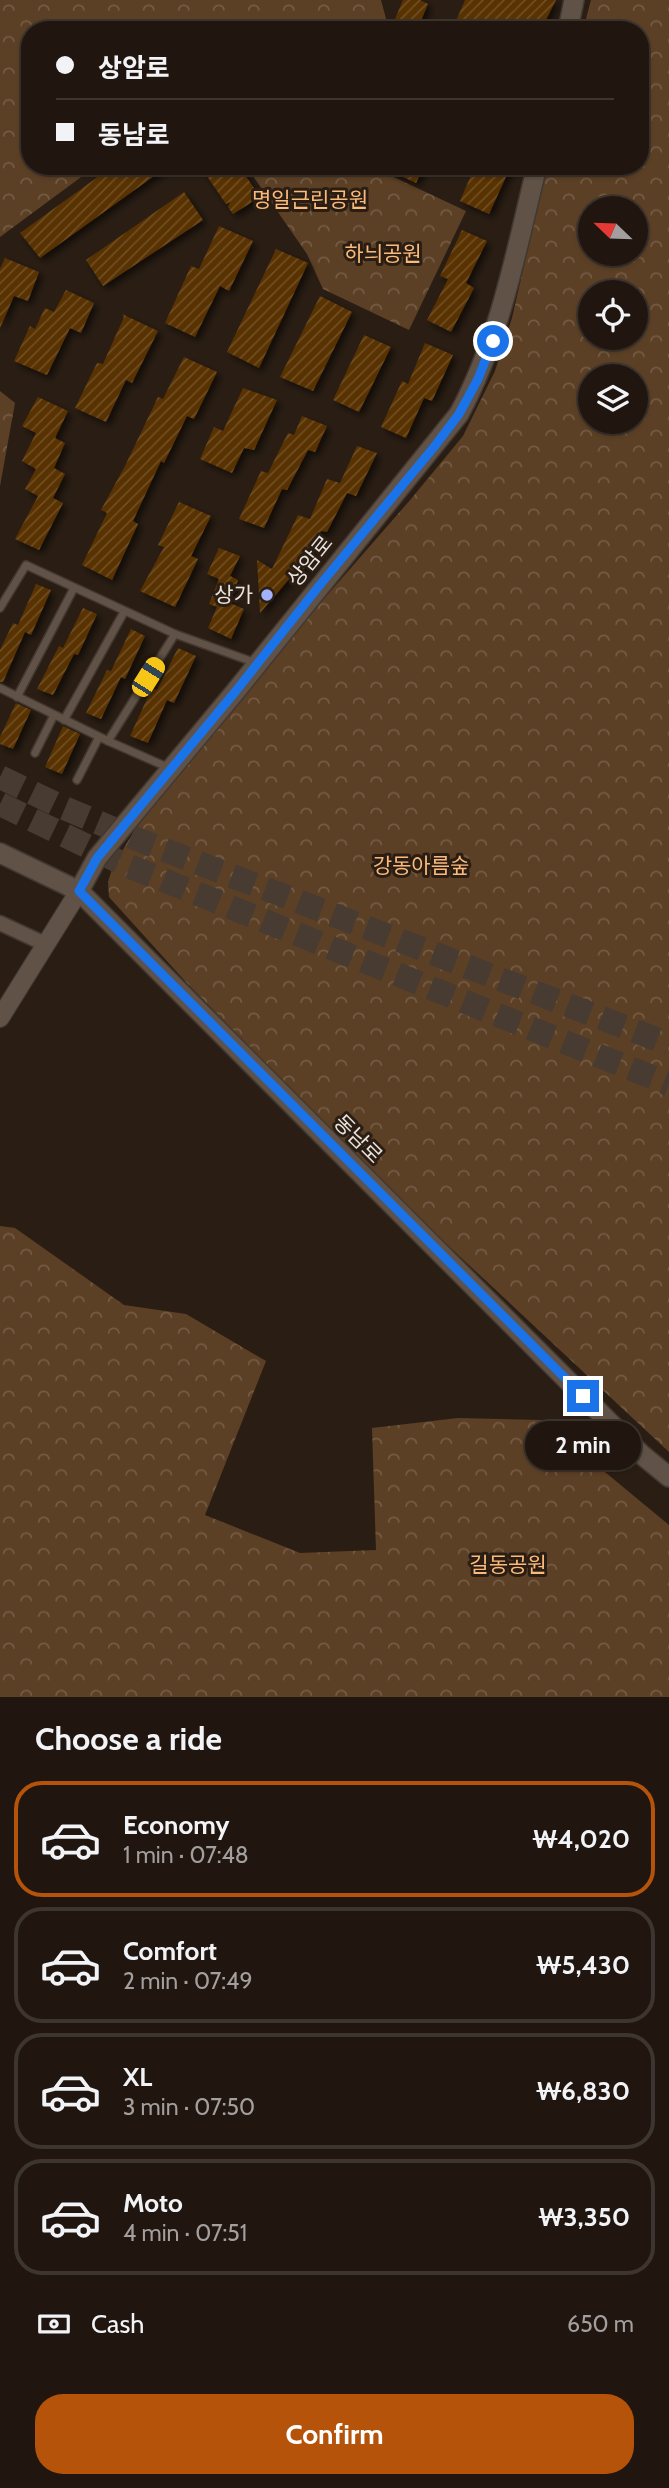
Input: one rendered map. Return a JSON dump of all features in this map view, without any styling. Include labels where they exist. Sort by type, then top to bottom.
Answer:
[{"type":"main road","points":[[570,21],[574,0]]},
{"type":"main road","name":"상암로","points":[[79,891],[97,858],[459,414],[478,379],[493,341],[535,175]]},
{"type":"main road","name":"동남로","points":[[0,853],[79,891],[631,1445],[669,1476]]},
{"type":"street","name":"상암로","points":[[0,1018],[79,891]]},
{"type":"street","points":[[0,923],[45,944]]},
{"type":"lane","points":[[0,608],[26,565],[175,634],[257,663]]},
{"type":"lane","points":[[17,697],[75,588]]},
{"type":"lane","points":[[64,720],[124,612]]},
{"type":"lane","points":[[108,741],[175,634]]},
{"type":"lane","points":[[0,699],[2,689],[167,767]]},
{"type":"lane","points":[[35,752],[54,715]]},
{"type":"lane","points":[[77,780],[99,737]]},
{"type":"green space","points":[[0,0],[381,0],[387,21],[21,21],[21,175],[84,175],[0,237]]},
{"type":"green space","name":"강동아름숲","points":[[591,0],[669,0],[669,1452],[393,1194],[185,981],[109,897],[108,882],[113,866],[144,815],[241,694],[463,436],[495,371],[512,318],[545,175],[649,175],[649,21],[585,21]]},
{"type":"green space","name":"하늬공원","points":[[252,175],[389,175],[466,211],[409,330],[323,289],[307,254]]},
{"type":"green space","points":[[0,391],[15,403],[0,486]]},
{"type":"green space","name":"길동공원","points":[[0,1226],[15,1228],[124,1305],[186,1314],[266,1361],[205,1515],[300,1553],[376,1550],[372,1428],[458,1418],[542,1420],[669,1525],[669,1697],[0,1697]]},
{"type":"building","points":[[403,0],[420,0],[428,4],[421,21],[394,21]]},
{"type":"building","points":[[465,0],[556,0],[546,21],[456,21]]},
{"type":"building","points":[[101,175],[155,175],[40,258],[20,233]]},
{"type":"building","points":[[206,175],[245,175],[260,197],[233,214],[228,207],[230,202],[226,204]]},
{"type":"building","points":[[399,175],[420,175],[416,183]]},
{"type":"building","points":[[471,175],[507,175],[489,214],[460,201]]},
{"type":"building","points":[[184,192],[203,220],[103,286],[86,260]]},
{"type":"building","points":[[219,226],[253,241],[229,291],[220,286],[195,337],[165,323],[191,266],[199,269]]},
{"type":"building","points":[[462,230],[487,241],[466,283],[474,288],[451,332],[427,320],[448,279],[440,276]]},
{"type":"building","points":[[276,249],[308,263],[259,368],[227,352]]},
{"type":"building","points":[[5,258],[39,272],[28,301],[14,296],[0,328],[0,269]]},
{"type":"building","points":[[66,290],[94,303],[81,333],[70,328],[47,375],[14,361],[30,326],[35,329],[45,308],[54,312]]},
{"type":"building","points":[[320,296],[352,312],[313,391],[280,377]]},
{"type":"building","points":[[122,314],[158,331],[132,383],[126,380],[106,422],[75,408],[97,363],[103,364],[124,317]]},
{"type":"building","points":[[364,335],[391,347],[359,412],[333,400]]},
{"type":"building","points":[[425,343],[453,355],[432,401],[424,398],[406,438],[381,427],[402,381],[408,384]]},
{"type":"building","points":[[184,357],[217,372],[194,419],[187,416],[164,463],[161,461],[133,521],[138,524],[112,580],[82,565],[107,513],[101,510],[158,397],[163,399]]},
{"type":"building","points":[[243,388],[277,400],[254,450],[244,448],[232,473],[200,459],[214,427],[223,431]]},
{"type":"building","points":[[38,397],[68,411],[55,438],[65,443],[54,468],[65,474],[53,498],[63,503],[39,550],[15,539],[38,496],[25,489],[36,469],[22,461],[36,433],[22,426]]},
{"type":"building","points":[[302,416],[327,426],[315,452],[308,450],[287,490],[282,489],[264,528],[239,519],[261,471],[268,473],[288,433],[294,435]]},
{"type":"building","points":[[357,446],[377,453],[356,496],[347,493],[327,532],[321,531],[303,572],[297,570],[260,613],[257,560],[272,569],[298,515],[310,519],[327,479],[340,483]]},
{"type":"building","points":[[179,502],[211,516],[191,556],[198,559],[175,607],[140,591],[164,547],[158,545]]},
{"type":"building","points":[[219,548],[240,556],[230,576],[238,580],[230,603],[244,609],[231,639],[208,628],[217,607],[209,604],[219,579],[207,574]]},
{"type":"building","points":[[36,584],[51,590],[31,635],[25,632],[3,682],[0,682],[0,650],[13,623],[18,625]]},
{"type":"building","points":[[83,608],[97,614],[78,655],[74,654],[53,695],[37,689],[59,646],[63,648]]},
{"type":"building","points":[[131,629],[145,636],[125,679],[121,677],[101,719],[86,713],[107,670],[111,671]]},
{"type":"building","points":[[178,648],[196,656],[174,703],[167,700],[148,743],[130,736],[152,688],[157,690]]},
{"type":"building","points":[[16,703],[31,710],[13,749],[0,744],[0,737]]},
{"type":"building","points":[[63,726],[80,734],[62,774],[45,767]]},
{"type":"tunnel","points":[[0,777],[144,842],[669,1044]]},
{"type":"tunnel","points":[[0,804],[126,865],[669,1084]]},
{"type":"place","name":"상가","points":[[267,595]]},
{"type":"route","points":[[493,341],[478,379],[459,414],[97,858],[79,891],[583,1396]]},
{"type":"park label","name":"명일근린공원","points":[[310,200]]}]
